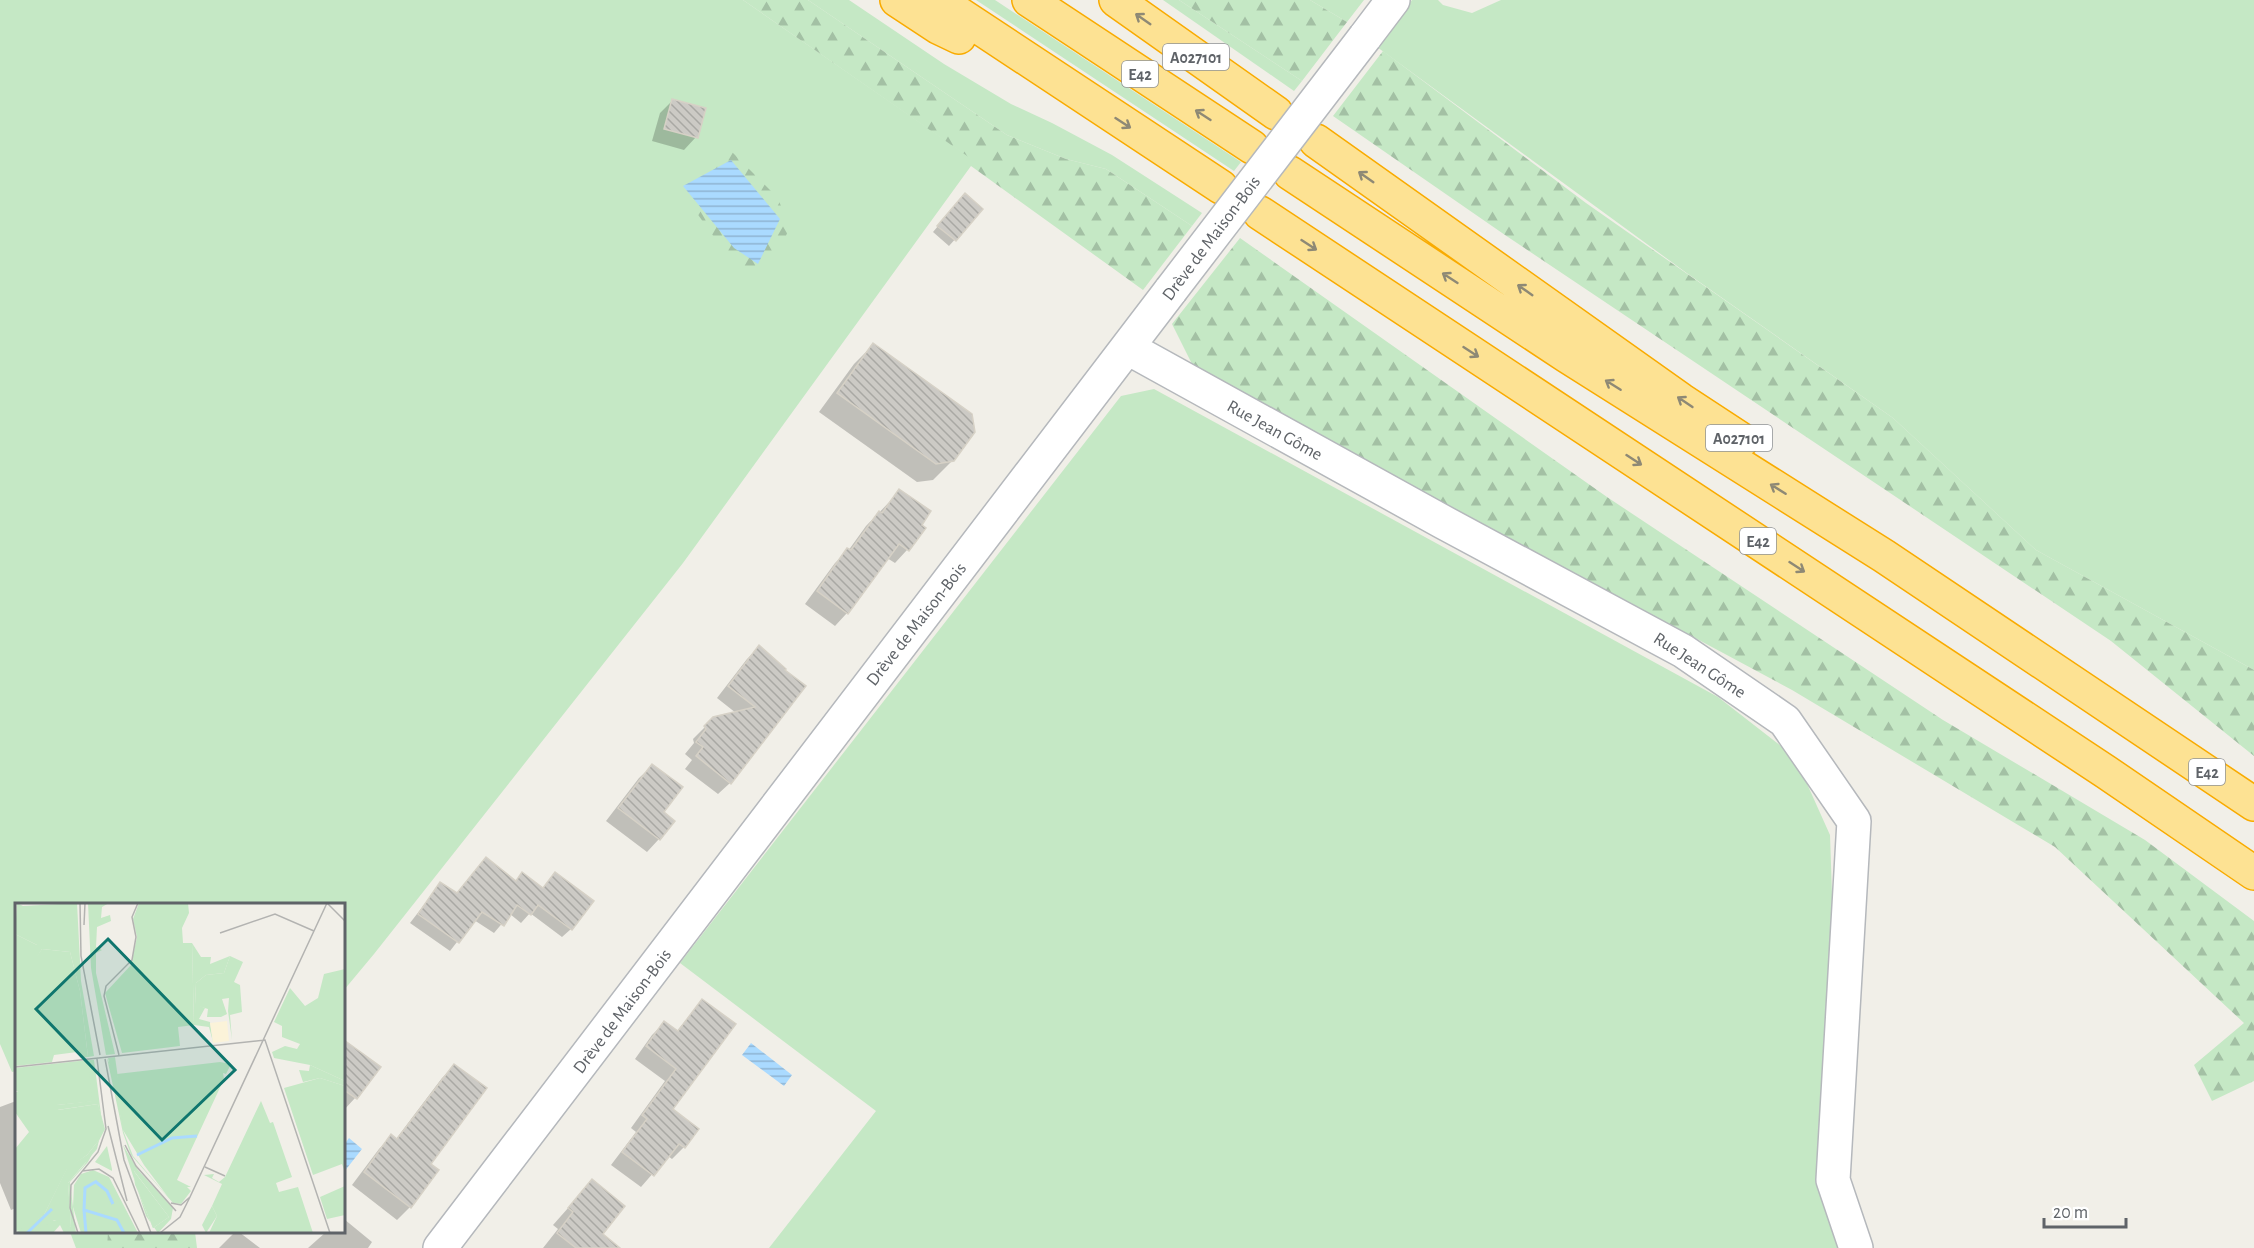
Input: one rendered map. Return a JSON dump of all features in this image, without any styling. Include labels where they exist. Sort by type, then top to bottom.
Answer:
[{"type":"highway","points":[[897,0],[938,27],[1075,91]]},
{"type":"highway","points":[[938,0],[1221,187]]},
{"type":"highway","name":"E42","points":[[1029,0],[1252,147]]},
{"type":"highway","name":"A027101","points":[[1116,0],[1276,114]]},
{"type":"highway","name":"A027101","points":[[1316,141],[1681,400],[1830,498],[2160,740]]},
{"type":"highway","name":"E42","points":[[1290,173],[1567,356],[1884,556],[2254,804]]},
{"type":"highway","name":"E42","points":[[1260,213],[2097,765],[2254,873]]},
{"type":"street","name":"Drève de Maison-Bois","points":[[440,1248],[1393,0]]},
{"type":"street","name":"Rue Jean Gôme","points":[[1128,348],[1683,651],[1785,722],[1854,821],[1833,1180],[1856,1248]]},
{"type":"green space","points":[[0,0],[743,0],[971,158],[971,166],[683,563],[345,989],[345,903],[15,903],[15,1071],[12,1072],[0,1044]]},
{"type":"green space","points":[[743,0],[808,0],[1007,135],[1066,159],[1106,169],[1192,226],[1143,290],[971,166],[970,158]]},
{"type":"green space","points":[[808,0],[849,0],[944,64],[1011,104],[1112,155],[1202,213],[1192,226],[1106,169],[1066,159],[1007,135]]},
{"type":"green space","points":[[976,0],[995,0],[1241,162],[1234,171]]},
{"type":"green space","points":[[1163,0],[1179,0],[1302,81],[1294,91]]},
{"type":"green space","points":[[1179,0],[1310,0],[1347,22],[1302,81]]},
{"type":"green space","points":[[1310,0],[1364,0],[1347,22]]},
{"type":"green space","points":[[1412,0],[1438,0],[1443,5],[1472,13],[1501,0],[2254,0],[2254,670],[2036,550],[1893,418],[1688,274],[1377,47]]},
{"type":"green space","points":[[1383,51],[1586,203],[1893,418],[2036,550],[2254,670],[2254,756],[2111,641],[1505,235],[1333,116]]},
{"type":"green space","points":[[732,152],[777,197],[790,226],[776,260],[761,275],[729,258],[676,184]]},
{"type":"green space","points":[[1240,238],[1607,497],[1943,720],[2145,840],[2254,921],[2254,1081],[2212,1101],[2194,1065],[2244,1023],[2055,847],[1792,690],[1195,370],[1172,324]]},
{"type":"green space","points":[[1154,389],[1718,697],[1795,757],[1830,835],[1844,1248],[769,1248],[876,1111],[680,963],[1121,396]]},
{"type":"green space","points":[[70,1233],[136,1233],[113,1248],[76,1248]]},
{"type":"green space","points":[[108,1233],[195,1233],[197,1248],[107,1248]]},
{"type":"water","points":[[731,160],[780,219],[758,264],[734,248],[683,186]]},
{"type":"water","points":[[751,1043],[792,1075],[784,1086],[742,1055]]},
{"type":"water","points":[[349,1138],[362,1149],[345,1171],[345,1144]]},
{"type":"building","points":[[672,99],[706,108],[698,138],[664,129]]},
{"type":"building","points":[[965,193],[983,209],[956,241],[937,226]]},
{"type":"building","points":[[873,343],[972,414],[975,432],[954,461],[936,464],[837,393]]},
{"type":"building","points":[[899,489],[931,511],[922,525],[926,528],[909,551],[899,544],[848,614],[817,591],[847,548],[851,550],[879,511],[882,513]]},
{"type":"building","points":[[759,645],[806,686],[731,784],[696,756],[703,747],[696,742],[706,729],[704,726],[713,717],[755,707],[728,686]]},
{"type":"building","points":[[652,764],[683,787],[664,812],[675,821],[660,840],[618,808]]},
{"type":"building","points":[[486,857],[516,881],[522,872],[543,888],[555,872],[594,901],[572,930],[538,905],[531,915],[517,905],[504,926],[482,912],[459,943],[418,914],[440,882],[457,893]]},
{"type":"building","points":[[702,999],[736,1024],[673,1109],[699,1129],[685,1148],[679,1144],[654,1176],[622,1152],[647,1119],[642,1115],[676,1069],[646,1046],[664,1021],[678,1031]]},
{"type":"building","points":[[345,1041],[381,1067],[357,1099],[345,1091]]},
{"type":"building","points":[[454,1064],[487,1088],[431,1164],[439,1170],[411,1208],[364,1172],[391,1134],[397,1139]]},
{"type":"building","points":[[592,1179],[625,1206],[603,1234],[620,1248],[576,1248],[557,1233],[573,1212],[568,1208]]}]
